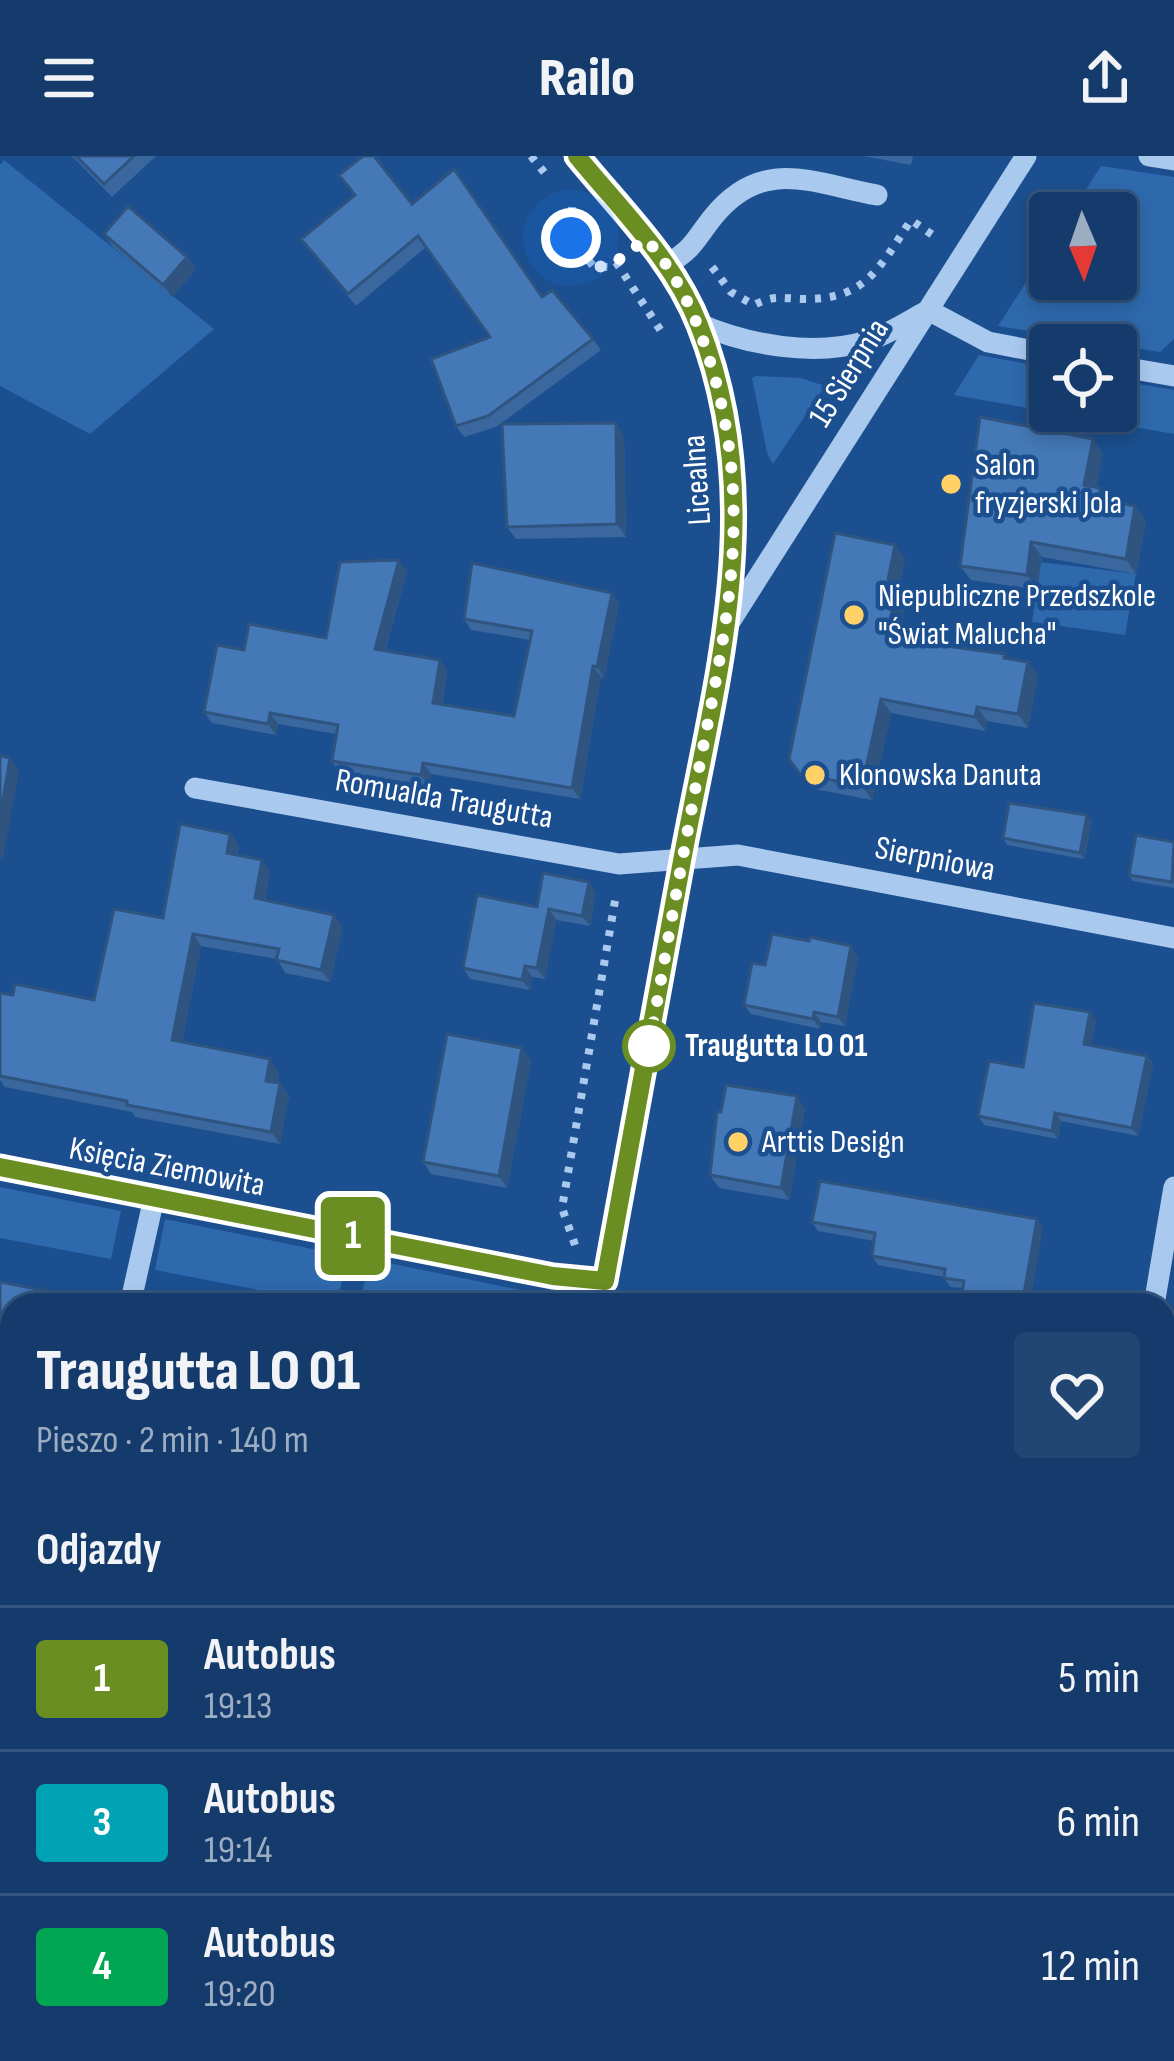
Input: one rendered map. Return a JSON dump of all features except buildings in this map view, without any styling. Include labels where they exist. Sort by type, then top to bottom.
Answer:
[{"type":"street","name":"Licealna","points":[[577,156],[668,264],[699,325],[724,409],[736,509],[728,626]]},
{"type":"street","name":"15 Sierpnia","points":[[728,626],[1026,156]]},
{"type":"street","points":[[1149,156],[1174,160]]},
{"type":"street","points":[[668,264],[695,246],[712,218],[758,180],[776,176],[877,195]]},
{"type":"street","points":[[699,325],[738,340],[846,346],[872,340],[928,310],[988,341],[1029,350]]},
{"type":"street","points":[[1137,370],[1174,376]]},
{"type":"street","points":[[602,1293],[728,626]]},
{"type":"street","name":"Romualda Traugutta","points":[[196,788],[619,864],[682,861]]},
{"type":"street","name":"Sierpniowa","points":[[682,861],[738,855],[1174,938]]},
{"type":"street","name":"Księcia Ziemowita","points":[[0,1167],[553,1276],[605,1281]]},
{"type":"street","points":[[1156,1293],[1174,1187]]},
{"type":"street","points":[[133,1293],[154,1198]]},
{"type":"path","points":[[695,246],[731,292],[754,305],[775,295],[801,299],[843,294],[871,280],[911,220],[935,236]]},
{"type":"path","points":[[570,227],[571,238],[593,266],[609,267],[646,239]]},
{"type":"path","points":[[616,262],[664,338]]},
{"type":"path","points":[[568,1229],[562,1208],[619,864]]},
{"type":"shaded area","points":[[4,160],[214,329],[90,434],[0,386],[0,165]]},
{"type":"shaded area","points":[[1101,166],[1174,177],[1174,339],[1160,352],[1137,348],[1137,324],[1029,324],[1029,331],[998,326],[1029,278],[1029,300],[1137,300],[1137,192],[1084,192]]},
{"type":"shaded area","points":[[979,355],[1029,364],[1029,408],[954,395]]},
{"type":"shaded area","points":[[752,378],[801,378],[825,386],[773,464]]},
{"type":"shaded area","points":[[1137,384],[1174,390],[1174,434],[1137,427]]},
{"type":"shaded area","points":[[1041,562],[1136,574],[1125,635],[1032,622]]},
{"type":"shaded area","points":[[0,1187],[121,1211],[111,1259],[0,1238]]},
{"type":"shaded area","points":[[165,1219],[347,1256],[339,1293],[275,1293],[155,1270]]},
{"type":"shaded area","points":[[369,1259],[535,1293],[362,1293]]},
{"type":"bus line","name":"1","points":[[0,1167],[553,1276],[605,1281],[728,626],[736,509],[724,409],[699,325],[668,264],[577,156]]},
{"type":"place","name":"Salon fryzjerski Jola","points":[[951,484]]},
{"type":"place","name":"Niepubliczne Przedszkole \"Świat Malucha\"","points":[[854,615]]},
{"type":"place","name":"Klonowska Danuta","points":[[815,775]]},
{"type":"place","name":"Traugutta LO 01","points":[[649,1046]]},
{"type":"place","name":"Arttis Design","points":[[738,1142]]},
{"type":"route","points":[[571,238],[593,266],[609,267],[646,239],[668,264],[699,325],[724,409],[736,509],[728,626],[648,1054],[649,1046]]}]
